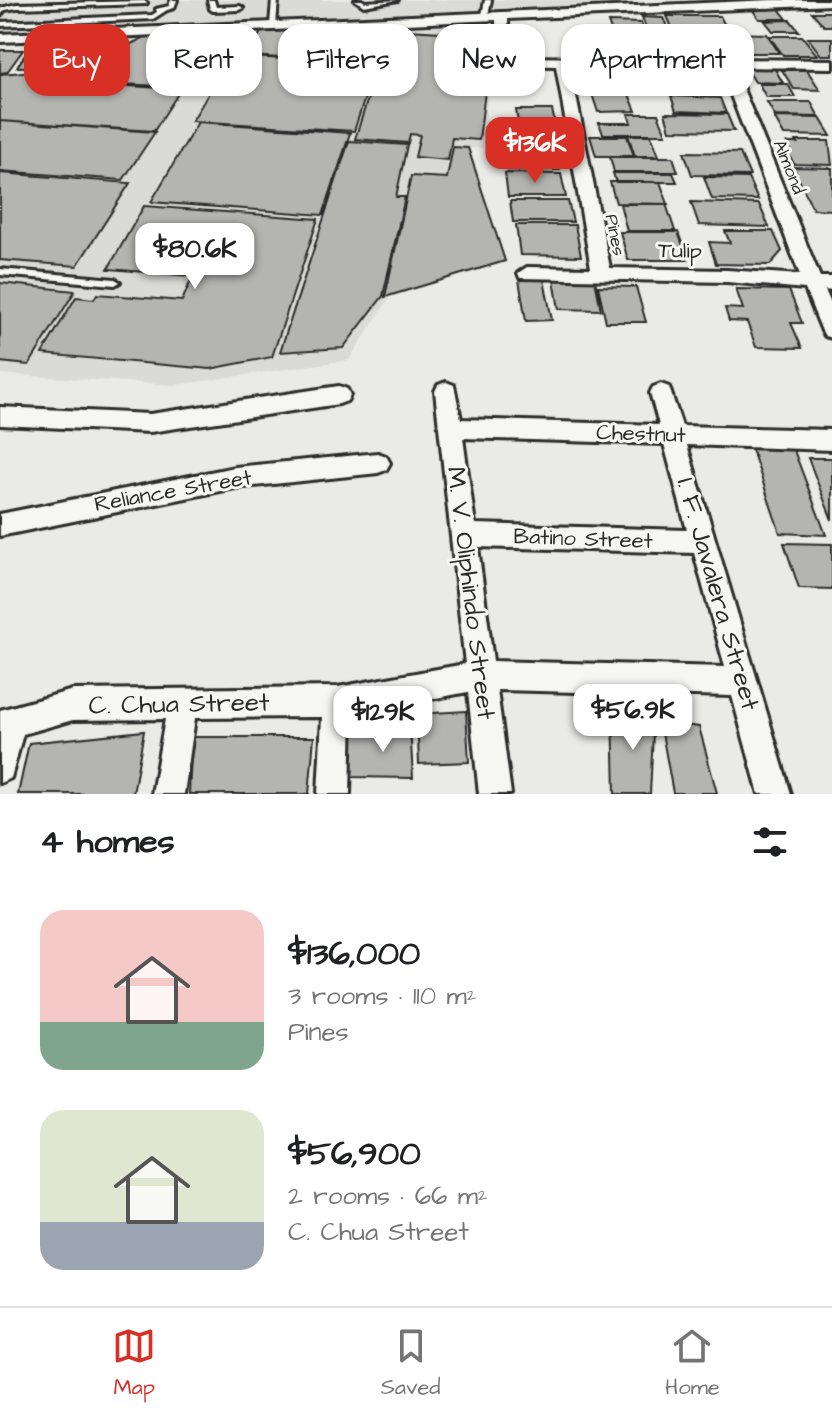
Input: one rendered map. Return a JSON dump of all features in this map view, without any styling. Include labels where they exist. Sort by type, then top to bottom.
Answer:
[{"type":"street","points":[[0,38],[485,15],[596,5],[832,1]]},
{"type":"street","points":[[502,14],[502,59],[561,62]]},
{"type":"street","points":[[754,64],[832,64]]},
{"type":"street","name":"Pines","points":[[568,96],[602,274]]},
{"type":"street","name":"Almond","points":[[740,96],[823,283],[832,331]]},
{"type":"street","name":"Tulip","points":[[527,273],[727,276],[823,283]]},
{"type":"street","name":"M. V. Oliphindo Street","points":[[446,391],[495,794]]},
{"type":"street","name":"I. F. Javalera Street","points":[[661,393],[775,794]]},
{"type":"street","points":[[0,416],[150,423],[339,395]]},
{"type":"street","name":"Chestnut","points":[[450,428],[832,440]]},
{"type":"street","name":"Reliance Street","points":[[0,525],[183,485],[347,464],[378,463]]},
{"type":"street","name":"Batino Street","points":[[464,535],[703,542]]},
{"type":"street","name":"C. Chua Street","points":[[5,724],[73,705],[338,702],[482,675],[742,682]]},
{"type":"street","points":[[334,794],[338,702]]},
{"type":"street","points":[[168,794],[182,704]]},
{"type":"street","points":[[0,767],[5,724]]},
{"type":"lane","points":[[0,24],[153,17],[172,7],[175,0],[181,0]]},
{"type":"lane","points":[[211,0],[213,9],[240,8]]},
{"type":"lane","points":[[273,25],[275,0]]},
{"type":"lane","points":[[358,0],[364,4],[395,0]]},
{"type":"lane","points":[[485,15],[488,0]]},
{"type":"lane","points":[[146,1],[143,7],[149,10],[164,10]]},
{"type":"lane","points":[[0,14],[3,9],[17,6],[146,1]]},
{"type":"lane","points":[[124,19],[130,2]]},
{"type":"lane","points":[[0,272],[115,282]]},
{"type":"shaded area","points":[[0,0],[603,0],[604,4],[130,26],[24,24],[24,31],[0,32]]},
{"type":"shaded area","points":[[494,20],[494,24],[434,24],[434,96],[487,96],[483,148],[470,148],[507,262],[390,297],[349,360],[175,385],[0,374],[0,74],[24,72],[24,96],[130,96],[130,36],[146,35],[146,96],[262,96],[262,30],[278,29],[278,96],[418,96],[418,24],[400,24]]},
{"type":"building","points":[[752,9],[779,9],[787,19],[759,19]]},
{"type":"building","points":[[812,12],[832,12],[832,26],[824,26]]},
{"type":"building","points":[[667,16],[720,16],[724,24],[670,24]]},
{"type":"building","points":[[642,17],[663,18],[666,24],[645,24]]},
{"type":"building","points":[[790,20],[799,31],[773,31],[765,21]]},
{"type":"building","points":[[608,22],[641,24],[609,24]]},
{"type":"building","points":[[278,31],[278,58],[262,57],[262,32]]},
{"type":"building","points":[[418,31],[434,32],[434,96],[484,96],[479,140],[452,138],[448,160],[415,157],[420,135],[410,134],[408,143],[355,139],[369,96],[418,96]]},
{"type":"building","points":[[754,34],[767,34],[779,53],[754,53]]},
{"type":"building","points":[[769,36],[802,36],[817,55],[783,55]]},
{"type":"building","points":[[145,37],[146,85],[130,84],[130,44]]},
{"type":"building","points":[[808,38],[832,38],[832,55],[821,55]]},
{"type":"building","points":[[0,50],[23,50],[7,72],[0,73]]},
{"type":"building","points":[[262,58],[278,59],[278,96],[365,96],[354,131],[192,121],[207,96],[262,96]]},
{"type":"building","points":[[754,69],[775,69],[783,83],[755,82]]},
{"type":"building","points":[[782,70],[807,70],[820,90],[794,89]]},
{"type":"building","points":[[24,72],[24,96],[130,96],[130,86],[146,87],[146,96],[176,96],[154,131],[0,121],[0,74]]},
{"type":"building","points":[[759,84],[788,84],[795,97],[766,97]]},
{"type":"building","points":[[593,96],[630,96],[636,111],[598,112]]},
{"type":"building","points":[[671,96],[720,98],[726,113],[676,111]]},
{"type":"building","points":[[767,102],[811,102],[819,117],[775,116]]},
{"type":"building","points":[[516,110],[552,110],[555,123],[518,123]]},
{"type":"building","points":[[665,113],[727,114],[734,131],[670,130]]},
{"type":"building","points":[[628,114],[658,114],[666,134],[603,134],[599,123],[631,123]]},
{"type":"building","points":[[774,117],[820,118],[831,136],[784,135]]},
{"type":"building","points":[[0,121],[155,132],[123,180],[0,171]]},
{"type":"building","points":[[198,122],[350,133],[323,215],[151,202]]},
{"type":"building","points":[[506,128],[543,128],[547,146],[509,146]]},
{"type":"building","points":[[628,135],[651,135],[659,156],[635,156]]},
{"type":"building","points":[[590,136],[627,136],[634,156],[596,156]]},
{"type":"building","points":[[349,141],[407,145],[396,197],[405,197],[383,296],[343,348],[280,352]]},
{"type":"building","points":[[796,141],[829,141],[832,165],[794,164],[787,151],[791,151],[787,143],[798,143]]},
{"type":"building","points":[[453,147],[468,148],[505,261],[385,297],[411,176],[447,178]]},
{"type":"building","points":[[505,151],[556,151],[560,170],[508,170]]},
{"type":"building","points":[[684,152],[740,153],[750,176],[692,175]]},
{"type":"building","points":[[610,157],[673,157],[678,172],[614,172]]},
{"type":"building","points":[[793,167],[832,168],[832,210],[813,209]]},
{"type":"building","points":[[0,173],[130,183],[77,266],[0,260]]},
{"type":"building","points":[[505,173],[561,174],[566,197],[508,197]]},
{"type":"building","points":[[613,173],[673,173],[677,182],[616,182]]},
{"type":"building","points":[[704,177],[748,178],[758,200],[712,199]]},
{"type":"building","points":[[610,182],[660,182],[668,204],[616,203]]},
{"type":"building","points":[[510,201],[568,201],[573,222],[513,222]]},
{"type":"building","points":[[691,202],[759,204],[769,227],[699,225]]},
{"type":"building","points":[[620,204],[666,204],[675,231],[627,231]]},
{"type":"building","points":[[144,206],[318,219],[272,357],[210,369],[42,354],[76,297],[94,299],[97,294],[182,301],[193,276],[108,269]]},
{"type":"building","points":[[516,225],[575,225],[581,256],[520,255]]},
{"type":"building","points":[[725,231],[773,231],[782,251],[770,265],[716,264],[709,242],[730,243]]},
{"type":"building","points":[[620,232],[678,232],[688,260],[628,260]]},
{"type":"building","points":[[519,280],[544,280],[552,320],[526,321]]},
{"type":"building","points":[[554,280],[595,280],[601,310],[559,309]]},
{"type":"building","points":[[0,283],[75,291],[29,365],[0,362]]},
{"type":"building","points":[[598,286],[636,287],[646,322],[606,322]]},
{"type":"building","points":[[736,289],[789,290],[802,323],[791,323],[802,348],[756,347],[747,322],[729,321],[725,308],[743,309]]},
{"type":"building","points":[[751,447],[793,448],[826,535],[780,533]]},
{"type":"building","points":[[808,458],[832,458],[832,520]]},
{"type":"building","points":[[784,543],[832,544],[832,589],[799,588]]},
{"type":"building","points":[[466,711],[469,762],[419,764],[417,714]]},
{"type":"building","points":[[613,711],[654,714],[650,794],[615,794]]},
{"type":"building","points":[[660,722],[699,727],[717,793],[673,793]]},
{"type":"building","points":[[410,725],[413,778],[352,777],[352,735]]},
{"type":"building","points":[[144,731],[133,794],[18,794],[29,743]]},
{"type":"building","points":[[192,737],[314,737],[309,794],[189,794]]}]
